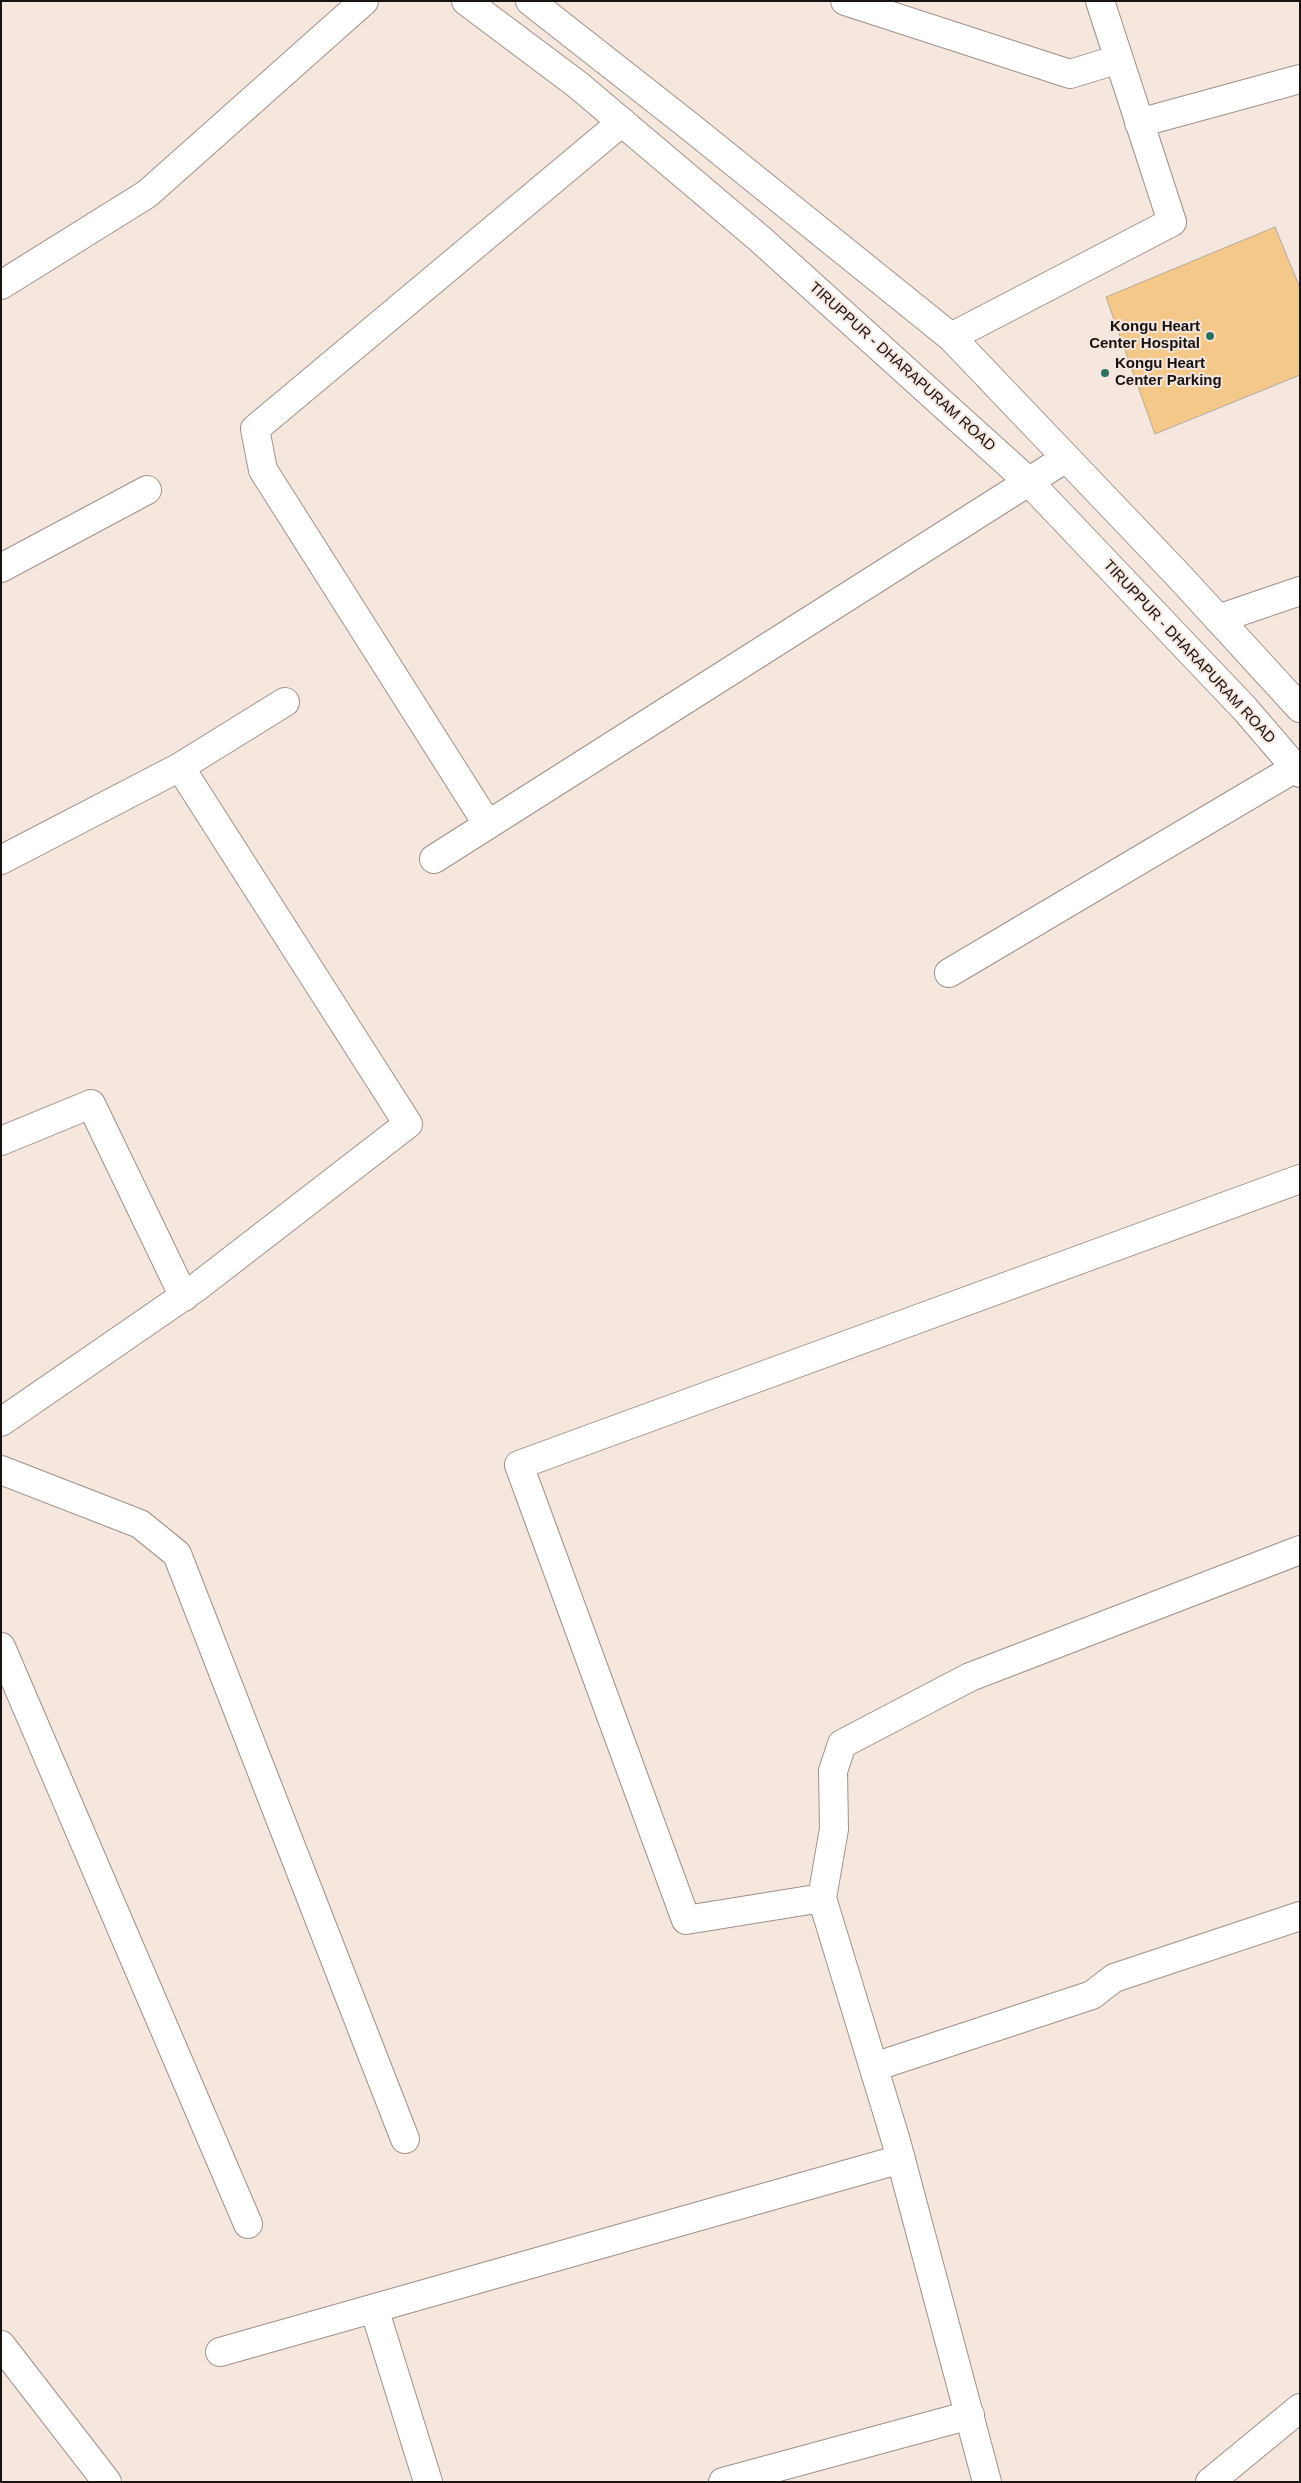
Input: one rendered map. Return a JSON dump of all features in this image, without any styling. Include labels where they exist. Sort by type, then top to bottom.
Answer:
[{"type":"main road","points":[[1,285],[147,194],[364,1]]},
{"type":"main road","name":"TIRUPPUR - DHARAPURAM ROAD","points":[[466,1],[578,85],[760,239],[1029,482],[1245,709],[1297,770]]},
{"type":"main road","points":[[530,1],[688,125],[951,337],[1300,708]]},
{"type":"main road","points":[[845,1],[1070,74],[1119,59]]},
{"type":"main road","points":[[951,337],[1172,222],[1100,1]]},
{"type":"main road","points":[[1139,123],[1300,80]]},
{"type":"main road","points":[[488,825],[263,470],[255,429],[622,122]]},
{"type":"main road","points":[[434,859],[1066,458]]},
{"type":"main road","points":[[1,568],[147,490]]},
{"type":"main road","points":[[1218,619],[1300,591]]},
{"type":"main road","points":[[1,860],[180,766],[285,702]]},
{"type":"main road","points":[[1,1422],[184,1297],[408,1124],[180,766]]},
{"type":"main road","points":[[949,973],[1297,770]]},
{"type":"main road","points":[[1,1140],[91,1104],[184,1297]]},
{"type":"main road","points":[[822,1898],[686,1920],[519,1465],[1300,1179]]},
{"type":"main road","points":[[1,1470],[140,1524],[176,1554],[405,2139]]},
{"type":"main road","points":[[987,2482],[901,2158],[822,1898],[834,1829],[833,1771],[842,1744],[970,1677],[1300,1550]]},
{"type":"main road","points":[[1,1647],[248,2224]]},
{"type":"main road","points":[[874,2067],[1092,1995],[1114,1978],[1300,1916]]},
{"type":"main road","points":[[220,2352],[901,2158]]},
{"type":"main road","points":[[374,2308],[428,2482]]},
{"type":"main road","points":[[1,2344],[108,2482]]},
{"type":"main road","points":[[1210,2482],[1300,2408]]},
{"type":"main road","points":[[723,2482],[970,2415]]},
{"type":"building","name":"Kongu Heart Center Hospital","points":[[1275,227],[1300,288],[1300,375],[1155,434],[1106,297]]},
{"type":"place","name":"Kongu Heart Center Hospital","points":[[1210,336]]},
{"type":"place","name":"Kongu Heart Center Parking","points":[[1105,373]]}]
